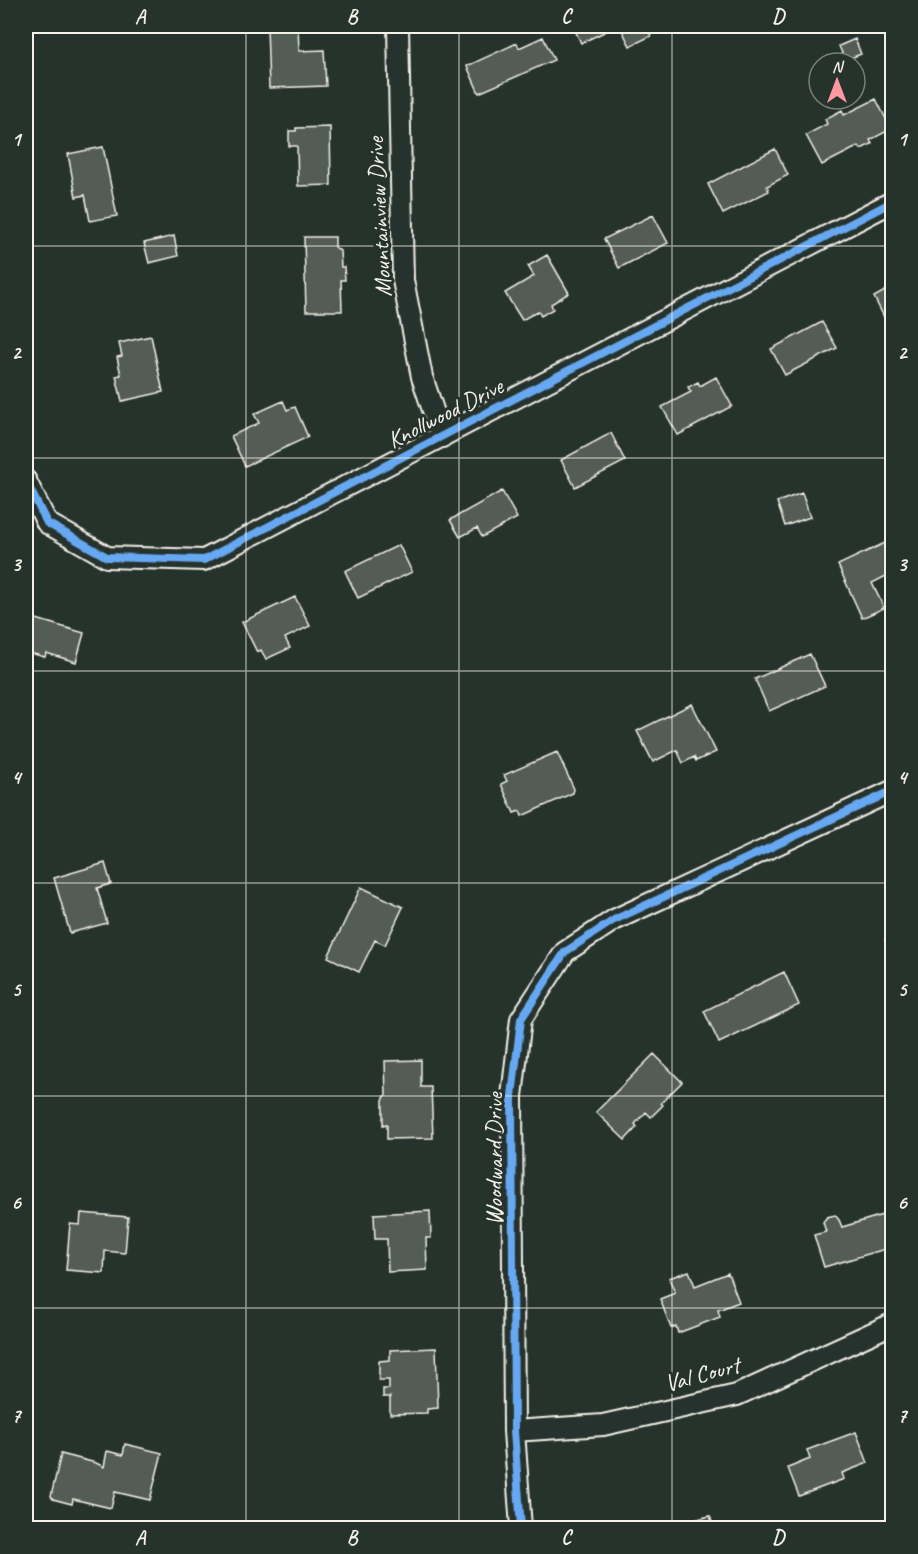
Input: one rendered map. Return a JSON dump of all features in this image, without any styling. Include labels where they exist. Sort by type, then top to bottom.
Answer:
[{"type":"street","name":"Mountainview Drive","points":[[398,26],[403,280],[422,377],[442,437]]},
{"type":"street","name":"Knollwood Drive","points":[[26,481],[47,523],[107,557],[204,560],[892,202]]},
{"type":"street","name":"Woodward Drive","points":[[521,1528],[514,1431],[512,1096],[521,1019],[565,952],[614,920],[892,791]]},
{"type":"street","name":"Val Court","points":[[514,1431],[603,1425],[737,1395],[892,1324]]},
{"type":"building","points":[[267,26],[298,26],[299,51],[324,50],[326,86],[269,88]]},
{"type":"building","points":[[573,26],[617,26],[581,43]]},
{"type":"building","points":[[620,26],[646,26],[651,36],[630,46]]},
{"type":"building","points":[[543,37],[554,60],[479,93],[467,66],[517,43],[519,48]]},
{"type":"building","points":[[855,39],[860,51],[841,51],[839,46]]},
{"type":"building","points":[[876,99],[891,129],[870,140],[872,144],[861,149],[859,146],[822,165],[806,135],[827,124],[825,119],[840,111],[844,115],[852,111],[867,111],[867,104]]},
{"type":"building","points":[[330,127],[331,185],[298,186],[297,146],[289,146],[289,131],[296,131],[296,128]]},
{"type":"building","points":[[103,147],[117,216],[90,221],[85,195],[76,197],[68,154]]},
{"type":"building","points":[[775,149],[788,175],[767,186],[769,191],[723,214],[708,184]]},
{"type":"building","points":[[653,215],[668,243],[619,268],[604,239]]},
{"type":"building","points":[[174,236],[178,256],[149,263],[144,243]]},
{"type":"building","points":[[304,237],[335,237],[335,247],[340,251],[341,267],[344,267],[345,280],[341,280],[342,311],[306,311]]},
{"type":"building","points":[[547,255],[569,293],[551,304],[553,309],[541,316],[538,311],[522,320],[505,293],[534,276],[528,266]]},
{"type":"building","points":[[892,287],[892,323],[888,325],[874,297]]},
{"type":"building","points":[[822,322],[837,348],[785,375],[771,349]]},
{"type":"building","points":[[151,336],[163,392],[122,401],[116,376],[121,375],[117,357],[122,356],[119,343]]},
{"type":"building","points":[[716,377],[732,406],[678,435],[662,407],[691,392],[688,387],[698,382],[700,386]]},
{"type":"building","points":[[283,401],[287,410],[295,407],[308,437],[245,466],[231,436],[259,423],[254,414]]},
{"type":"building","points":[[611,433],[625,461],[575,487],[561,460]]},
{"type":"building","points":[[502,491],[517,518],[482,537],[477,528],[460,537],[450,520]]},
{"type":"building","points":[[802,493],[810,517],[785,526],[777,502]]},
{"type":"building","points":[[889,541],[892,550],[892,573],[872,583],[884,608],[862,618],[838,565]]},
{"type":"building","points":[[399,545],[412,572],[358,598],[345,571]]},
{"type":"building","points":[[295,597],[310,626],[285,638],[290,648],[266,659],[261,650],[257,652],[242,622]]},
{"type":"building","points":[[26,616],[84,633],[76,662],[46,653],[45,657],[26,652]]},
{"type":"building","points":[[810,654],[825,686],[769,711],[755,679]]},
{"type":"building","points":[[692,704],[716,752],[696,761],[694,757],[683,763],[677,750],[653,762],[637,731]]},
{"type":"building","points":[[557,752],[574,789],[573,793],[522,816],[520,811],[514,813],[501,784],[507,781],[504,775]]},
{"type":"building","points":[[105,863],[111,884],[97,888],[107,923],[70,933],[54,878]]},
{"type":"building","points":[[361,887],[403,907],[385,945],[375,940],[359,972],[328,957]]},
{"type":"building","points":[[892,937],[892,956],[885,940]]},
{"type":"building","points":[[784,972],[799,1005],[719,1043],[704,1011]]},
{"type":"building","points":[[654,1054],[682,1082],[651,1117],[646,1112],[635,1124],[637,1127],[625,1140],[596,1112]]},
{"type":"building","points":[[421,1060],[421,1087],[431,1087],[433,1138],[387,1139],[387,1124],[383,1125],[383,1100],[386,1095],[385,1061]]},
{"type":"building","points":[[430,1211],[431,1238],[426,1238],[427,1270],[388,1272],[387,1239],[375,1239],[374,1214]]},
{"type":"building","points":[[81,1213],[128,1217],[125,1253],[105,1251],[104,1273],[66,1270],[70,1224],[80,1225]]},
{"type":"building","points":[[886,1214],[892,1247],[824,1267],[814,1235],[826,1232],[823,1222],[827,1217],[835,1215],[842,1227]]},
{"type":"building","points":[[689,1271],[695,1286],[728,1273],[739,1302],[718,1310],[720,1317],[678,1333],[676,1326],[671,1328],[660,1299],[675,1293],[669,1278]]},
{"type":"building","points":[[436,1348],[438,1408],[427,1409],[427,1413],[390,1414],[390,1397],[383,1397],[383,1389],[389,1389],[389,1380],[379,1380],[379,1361],[390,1360],[390,1350]]},
{"type":"building","points":[[856,1432],[868,1463],[842,1473],[844,1479],[799,1496],[788,1468],[810,1459],[807,1450]]},
{"type":"building","points":[[125,1444],[162,1453],[150,1500],[115,1492],[111,1508],[73,1499],[72,1504],[53,1499],[51,1496],[61,1454],[104,1467],[107,1451],[123,1455]]},
{"type":"building","points":[[710,1516],[714,1528],[662,1528]]},
{"type":"cycle path","points":[[26,481],[47,523],[107,557],[204,560],[892,202]]},
{"type":"cycle path","points":[[521,1528],[514,1431],[512,1096],[521,1019],[565,952],[614,920],[892,791]]}]
